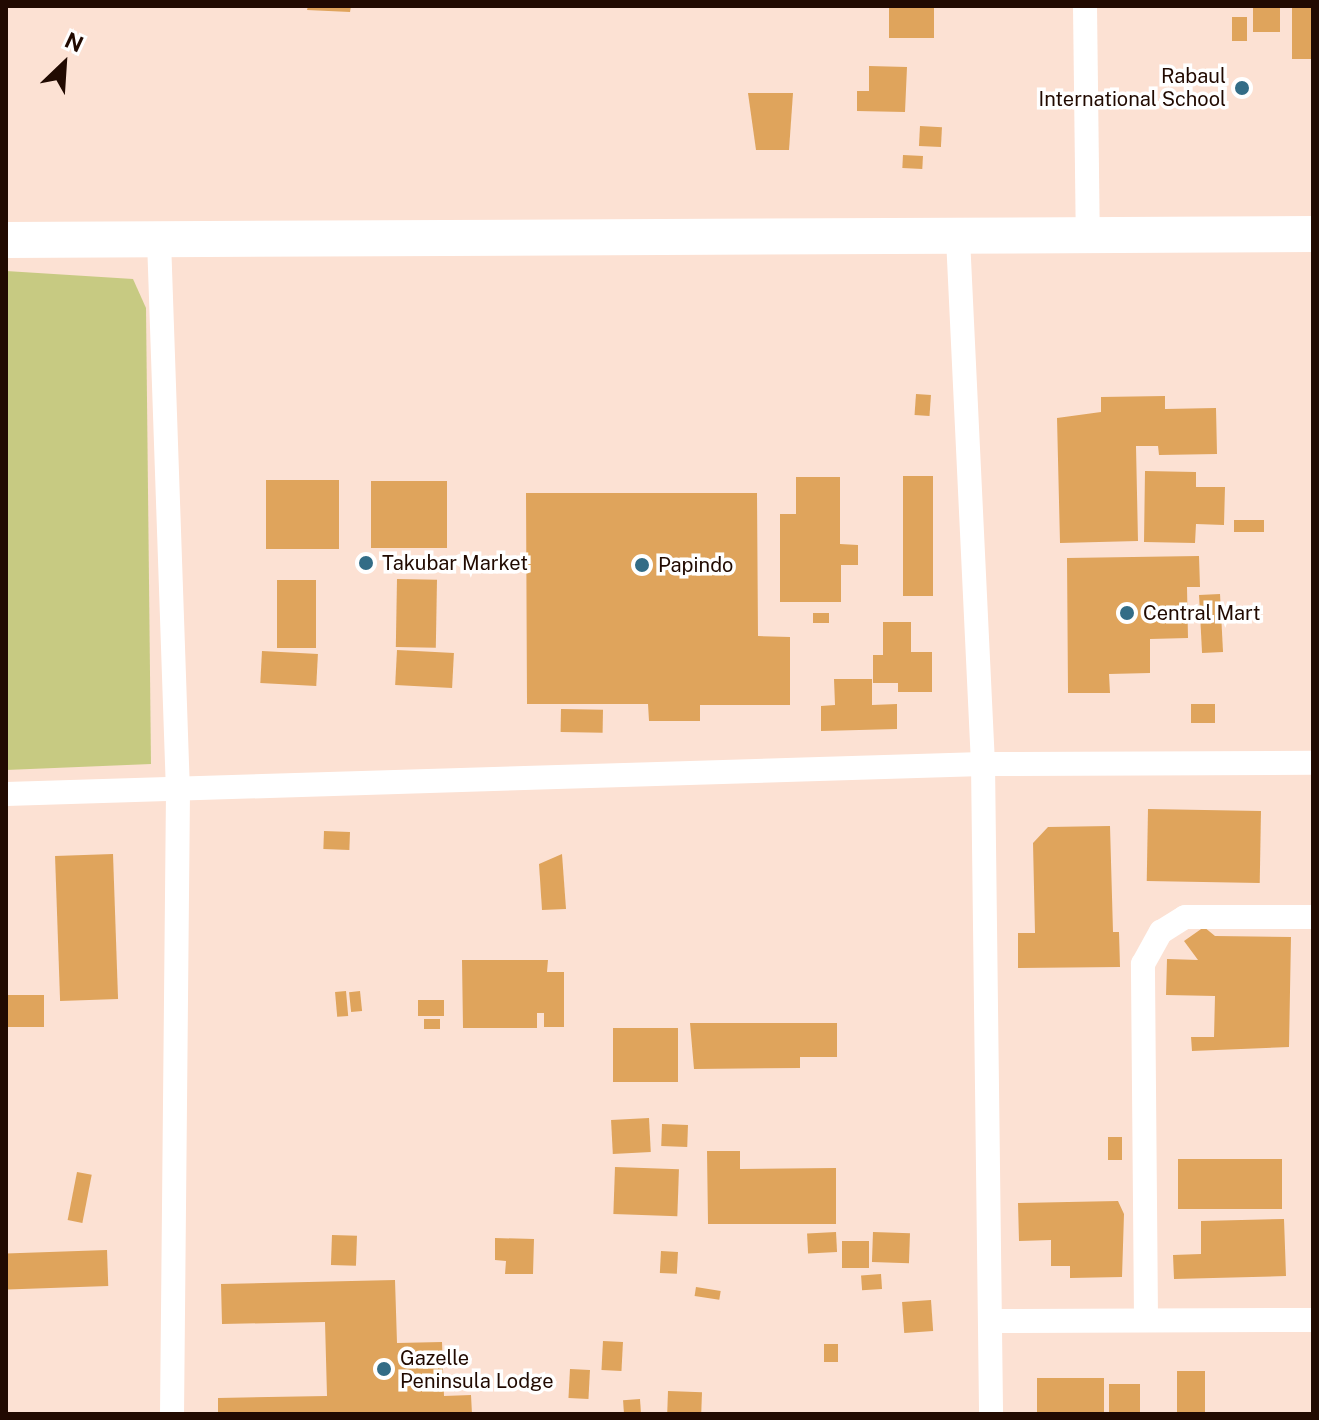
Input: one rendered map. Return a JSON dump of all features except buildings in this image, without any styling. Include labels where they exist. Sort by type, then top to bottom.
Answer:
[{"type":"main road","points":[[6,240],[1313,234]]},
{"type":"street","points":[[1074,6],[1086,48]]},
{"type":"street","points":[[1085,6],[1088,237]]},
{"type":"street","points":[[958,238],[983,764],[991,1414]]},
{"type":"street","points":[[159,240],[178,791],[172,1414]]},
{"type":"street","points":[[6,794],[983,764],[1313,763]]},
{"type":"street","points":[[1146,1318],[1143,964],[1161,932],[1185,917],[1313,917]]},
{"type":"street","points":[[991,1321],[1146,1318],[1313,1320]]},
{"type":"green space","points":[[6,271],[133,279],[146,308],[151,764],[6,770]]},
{"type":"place","name":"Rabaul International School","points":[[1242,88]]},
{"type":"place","name":"Takubar Market","points":[[366,563]]},
{"type":"place","name":"Papindo","points":[[642,565]]},
{"type":"place","name":"Central Mart","points":[[1127,613]]},
{"type":"place","name":"Gazelle Peninsula Lodge","points":[[384,1369]]}]
